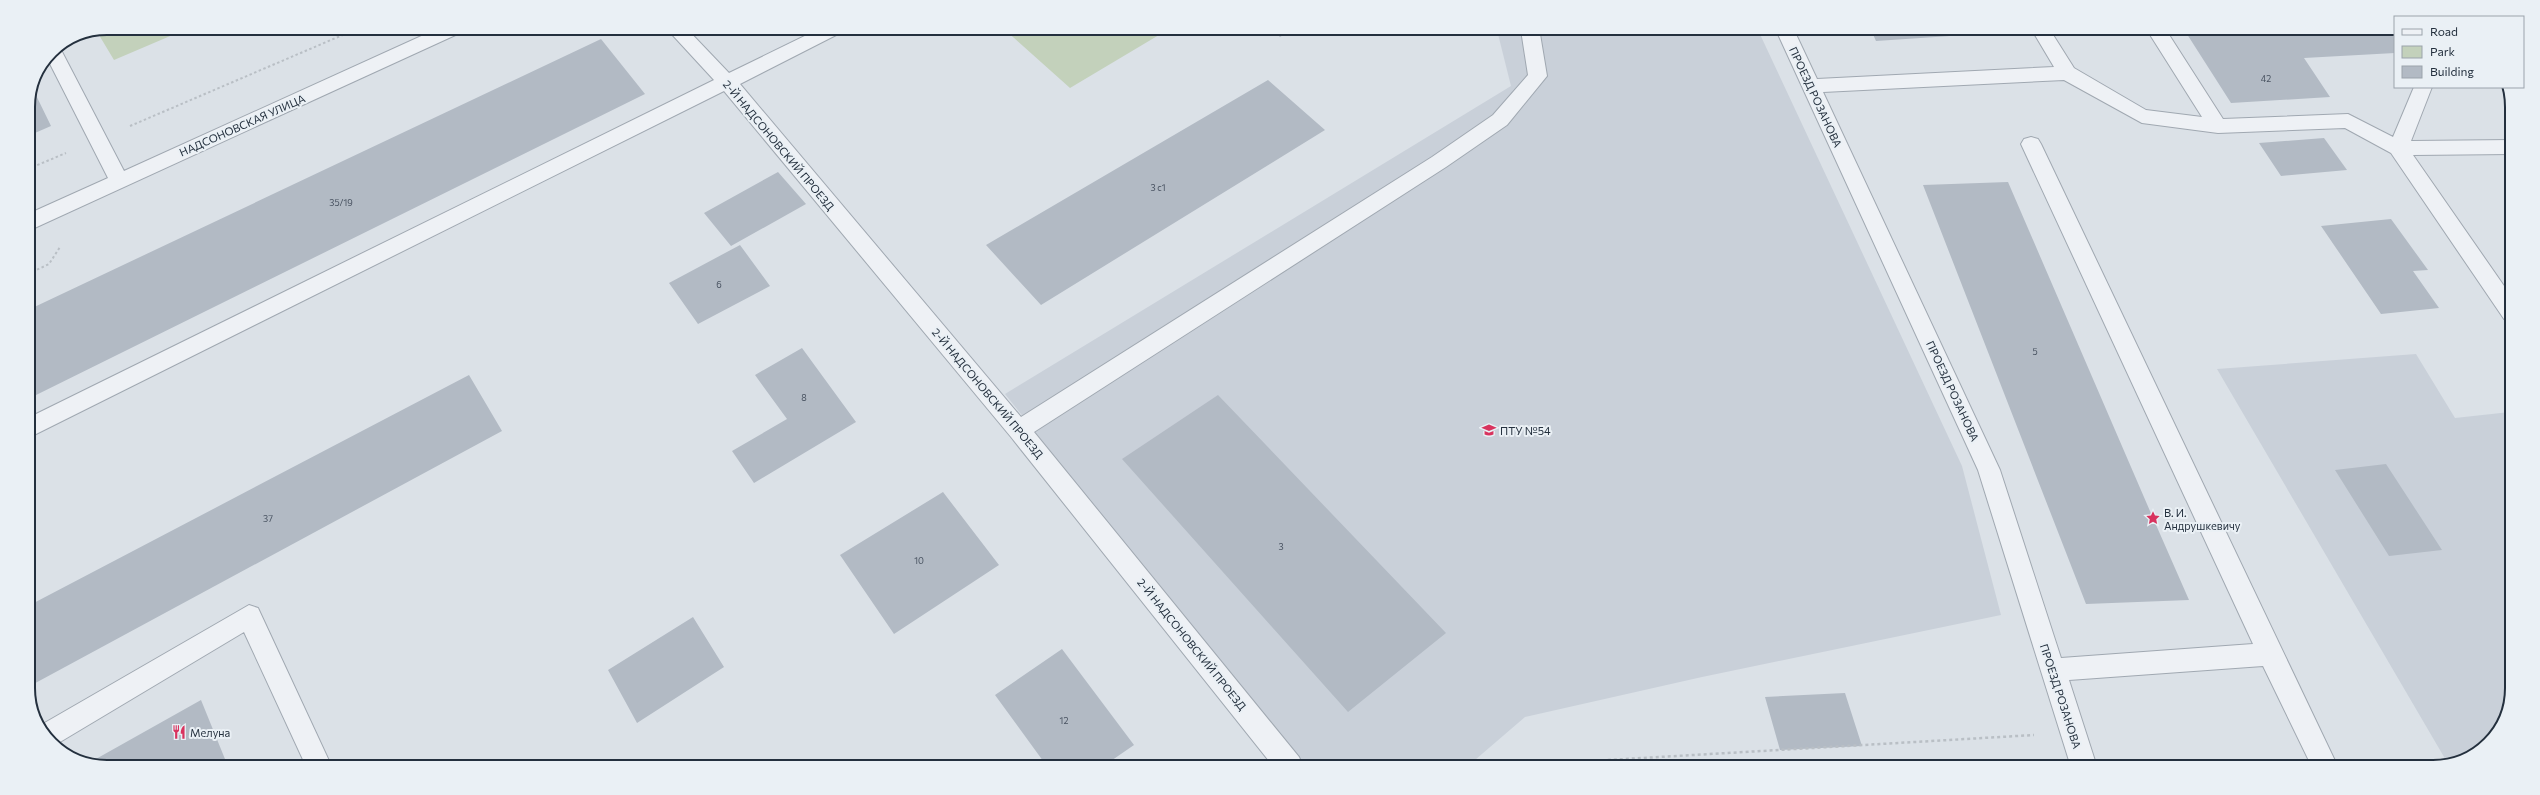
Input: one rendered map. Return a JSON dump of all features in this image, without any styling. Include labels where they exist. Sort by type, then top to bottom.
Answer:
[{"type":"street","name":"НАДСОНОВСКАЯ УЛИЦА","points":[[35,220],[441,35]]},
{"type":"street","name":"2-Й НАДСОНОВСКИЙ ПРОЕЗД","points":[[682,35],[728,83],[1019,430],[1285,760]]},
{"type":"street","points":[[35,426],[822,35]]},
{"type":"street","points":[[1019,430],[1439,162],[1500,120],[1538,76],[1531,35]]},
{"type":"street","name":"ПРОЕЗД РОЗАНОВА","points":[[1787,35],[1989,470],[2082,760]]},
{"type":"street","points":[[2043,35],[2067,73],[2142,116],[2218,126],[2348,121],[2398,148],[2505,304]]},
{"type":"street","points":[[2159,35],[2218,126]]},
{"type":"street","points":[[55,57],[119,181]]},
{"type":"street","points":[[1811,86],[2067,73]]},
{"type":"street","points":[[2398,148],[2423,88]]},
{"type":"street","points":[[2031,144],[2270,654],[2322,760]]},
{"type":"street","points":[[2398,148],[2505,147]]},
{"type":"street","points":[[51,733],[249,616],[316,760]]},
{"type":"street","points":[[2052,670],[2270,654]]},
{"type":"path","points":[[35,166],[343,35]]},
{"type":"path","points":[[1609,760],[2072,733]]},
{"type":"shaded area","name":"ПТУ №54","points":[[1498,35],[1760,35],[1962,466],[2001,615],[1702,677],[1525,717],[1475,760],[1296,760],[1005,394],[1511,86]]},
{"type":"shaded area","points":[[2416,354],[2455,418],[2505,413],[2505,688],[2503,706],[2498,720],[2493,728],[2477,745],[2456,756],[2445,759],[2217,369]]},
{"type":"green space","points":[[99,35],[173,35],[114,60]]},
{"type":"green space","points":[[1011,35],[1159,35],[1070,88]]},
{"type":"building","points":[[1873,35],[1965,35],[1876,41]]},
{"type":"building","points":[[2188,35],[2393,35],[2394,37],[2394,53],[2304,58],[2330,97],[2231,103]]},
{"type":"building","points":[[601,39],[645,94],[35,396],[35,307]]},
{"type":"building","points":[[1268,80],[1325,130],[1041,305],[986,245]]},
{"type":"building","points":[[36,95],[51,126],[35,133]]},
{"type":"building","points":[[2324,138],[2347,170],[2281,176],[2259,143]]},
{"type":"building","points":[[778,172],[806,204],[731,246],[704,213]]},
{"type":"building","points":[[2008,182],[2189,600],[2086,604],[1923,185]]},
{"type":"building","points":[[2391,219],[2428,270],[2413,271],[2439,308],[2381,314],[2321,226]]},
{"type":"building","points":[[740,245],[770,286],[698,324],[669,283]]},
{"type":"building","points":[[802,348],[856,422],[754,483],[732,451],[787,419],[755,375]]},
{"type":"building","points":[[469,375],[502,431],[35,683],[35,602]]},
{"type":"building","points":[[1218,395],[1446,633],[1348,712],[1122,459]]},
{"type":"building","points":[[2386,464],[2442,550],[2389,556],[2335,470]]},
{"type":"building","points":[[943,492],[999,565],[894,634],[840,555]]},
{"type":"building","points":[[693,617],[724,667],[637,723],[608,670]]},
{"type":"building","points":[[1062,649],[1134,745],[1112,760],[1042,760],[995,695]]},
{"type":"building","points":[[1845,693],[1862,746],[1780,750],[1765,697]]},
{"type":"building","name":"Мелуна","points":[[201,700],[225,760],[108,760],[96,759]]},
{"type":"place","name":"ПТУ №54","points":[[1489,430]]},
{"type":"place","name":"В. И. Андрушкевичу","points":[[2153,518]]},
{"type":"place","name":"Мелуна","points":[[179,732]]}]
